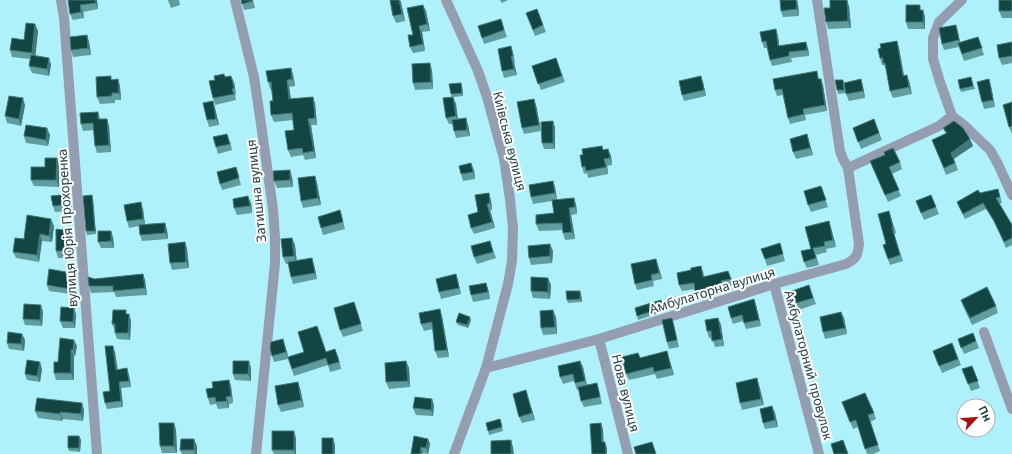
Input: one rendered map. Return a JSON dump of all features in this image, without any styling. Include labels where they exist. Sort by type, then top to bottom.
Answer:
[{"type":"street","name":"вулиця Юрія Прохоренка","points":[[61,0],[64,18],[97,454]]},
{"type":"street","name":"Затишна вулиця","points":[[235,0],[254,77],[273,209],[275,238],[275,263],[256,454]]},
{"type":"street","name":"Київська вулиця","points":[[446,0],[478,71],[487,96],[504,159],[513,228],[512,261],[508,284],[486,368],[454,454]]},
{"type":"street","name":"Амбулаторна вулиця","points":[[486,368],[599,339],[774,284],[846,264],[853,260],[858,253],[859,244],[848,168],[840,151],[817,0]]},
{"type":"street","points":[[962,0],[939,22],[933,38],[933,59],[952,116],[965,126],[990,150],[1012,195]]},
{"type":"street","points":[[848,168],[938,126],[952,116]]},
{"type":"street","name":"Амбулаторний провулок","points":[[774,284],[819,454]]},
{"type":"street","points":[[984,332],[1012,409]]},
{"type":"street","name":"Нова вулиця","points":[[599,339],[628,454]]},
{"type":"building","points":[[68,0],[95,0],[96,3],[80,5],[81,12],[70,14]]},
{"type":"building","points":[[241,0],[252,0],[253,1],[242,4]]},
{"type":"building","points":[[390,0],[399,0],[402,14],[393,16]]},
{"type":"building","points":[[780,0],[796,0],[797,9],[781,11]]},
{"type":"building","points":[[830,0],[847,0],[848,21],[826,22],[824,8],[830,8]]},
{"type":"building","points":[[999,0],[1012,0],[1012,11],[999,11]]},
{"type":"building","points":[[423,5],[427,24],[419,26],[423,44],[410,47],[408,35],[413,35],[407,8]]},
{"type":"building","points":[[906,5],[920,5],[920,10],[923,10],[923,22],[906,22]]},
{"type":"building","points":[[537,9],[543,25],[533,30],[526,13]]},
{"type":"building","points":[[501,19],[504,30],[482,38],[478,26]]},
{"type":"building","points":[[26,23],[35,24],[32,53],[10,50],[12,38],[24,40]]},
{"type":"building","points":[[956,25],[959,40],[942,44],[939,28]]},
{"type":"building","points":[[776,29],[778,46],[806,42],[807,50],[789,52],[789,56],[770,60],[766,41],[762,42],[760,32]]},
{"type":"building","points":[[87,35],[88,48],[71,50],[70,37]]},
{"type":"building","points":[[978,37],[982,48],[962,54],[958,43]]},
{"type":"building","points":[[897,41],[903,76],[907,75],[909,87],[890,91],[885,63],[883,63],[883,58],[880,58],[878,49],[881,48],[880,44]]},
{"type":"building","points":[[1012,42],[1012,56],[999,58],[997,45]]},
{"type":"building","points":[[511,46],[513,56],[511,56],[514,69],[502,71],[498,49]]},
{"type":"building","points":[[31,55],[49,58],[47,69],[29,66]]},
{"type":"building","points":[[556,58],[562,76],[538,84],[532,66]]},
{"type":"building","points":[[430,63],[431,82],[413,83],[412,64]]},
{"type":"building","points":[[291,68],[292,79],[287,80],[289,99],[313,97],[315,118],[308,119],[314,151],[303,153],[302,148],[288,150],[285,131],[294,130],[292,113],[271,115],[270,101],[273,101],[271,82],[268,82],[266,71]]},
{"type":"building","points":[[817,71],[818,79],[821,79],[825,105],[803,109],[804,114],[788,118],[782,89],[775,90],[773,79]]},
{"type":"building","points":[[224,74],[225,77],[231,76],[234,94],[213,98],[209,81],[215,80],[214,76]]},
{"type":"building","points":[[111,76],[111,80],[118,79],[119,93],[112,93],[112,96],[97,97],[96,77]]},
{"type":"building","points":[[701,76],[704,90],[682,95],[679,81]]},
{"type":"building","points":[[971,77],[973,86],[960,89],[958,80]]},
{"type":"building","points":[[861,79],[863,91],[846,94],[844,83]]},
{"type":"building","points":[[989,79],[993,100],[982,102],[977,82]]},
{"type":"building","points":[[835,80],[843,80],[844,90],[837,90]]},
{"type":"building","points":[[461,83],[462,93],[451,94],[449,84]]},
{"type":"building","points":[[9,96],[23,98],[19,119],[5,116]]},
{"type":"building","points":[[453,97],[456,116],[446,118],[443,98]]},
{"type":"building","points":[[534,99],[539,125],[522,128],[517,102]]},
{"type":"building","points":[[213,101],[216,119],[207,120],[203,103]]},
{"type":"building","points":[[1012,102],[1012,126],[1009,127],[1003,105]]},
{"type":"building","points":[[98,112],[98,119],[107,119],[109,145],[95,146],[93,123],[81,124],[80,113]]},
{"type":"building","points":[[466,118],[467,130],[454,131],[452,120]]},
{"type":"building","points":[[874,119],[879,133],[858,142],[853,128]]},
{"type":"building","points":[[553,121],[553,143],[542,143],[541,122]]},
{"type":"building","points":[[954,121],[963,128],[970,139],[951,153],[955,163],[944,168],[932,140],[947,133],[943,128]]},
{"type":"building","points":[[26,125],[47,128],[46,140],[24,136]]},
{"type":"building","points":[[227,134],[230,144],[216,147],[213,137]]},
{"type":"building","points":[[807,134],[810,148],[793,152],[790,139]]},
{"type":"building","points":[[602,146],[603,150],[608,149],[610,158],[604,159],[606,167],[586,171],[585,166],[582,167],[580,155],[583,155],[582,149]]},
{"type":"building","points":[[893,148],[900,162],[889,167],[899,190],[885,195],[870,161],[885,155],[884,152]]},
{"type":"building","points":[[45,158],[57,158],[56,180],[31,180],[31,167],[45,167]]},
{"type":"building","points":[[471,163],[473,172],[461,174],[459,166]]},
{"type":"building","points":[[236,167],[239,178],[220,184],[217,172]]},
{"type":"building","points":[[290,170],[290,180],[274,181],[273,171]]},
{"type":"building","points":[[315,176],[318,198],[301,201],[298,178]]},
{"type":"building","points":[[553,181],[555,193],[531,197],[529,185]]},
{"type":"building","points":[[821,186],[826,200],[808,205],[804,191]]},
{"type":"building","points":[[998,189],[1000,197],[996,198],[1012,225],[1012,238],[1004,242],[993,219],[983,203],[963,214],[957,202],[978,190],[980,193]]},
{"type":"building","points":[[489,193],[490,203],[487,204],[492,222],[471,228],[468,215],[478,212],[475,195]]},
{"type":"building","points":[[69,194],[70,204],[53,206],[51,196]]},
{"type":"building","points":[[92,195],[95,231],[86,231],[83,196]]},
{"type":"building","points":[[931,195],[936,207],[921,213],[916,201]]},
{"type":"building","points":[[248,196],[250,206],[234,208],[233,199]]},
{"type":"building","points":[[574,198],[575,207],[569,208],[572,232],[563,233],[562,223],[536,224],[536,215],[554,213],[552,200]]},
{"type":"building","points":[[141,202],[143,219],[127,221],[124,205]]},
{"type":"building","points":[[340,210],[343,222],[321,228],[318,217]]},
{"type":"building","points":[[889,211],[900,255],[888,259],[883,245],[886,244],[878,214]]},
{"type":"building","points":[[27,215],[51,219],[49,236],[40,234],[37,255],[13,252],[15,238],[24,239]]},
{"type":"building","points":[[829,221],[833,240],[824,242],[825,246],[813,248],[816,258],[804,262],[801,251],[811,249],[805,227]]},
{"type":"building","points":[[165,223],[165,233],[140,235],[139,225]]},
{"type":"building","points":[[56,229],[72,231],[72,251],[56,251]]},
{"type":"building","points":[[98,231],[111,231],[111,241],[98,242]]},
{"type":"building","points":[[292,238],[294,256],[283,257],[281,239]]},
{"type":"building","points":[[490,241],[493,252],[474,257],[471,246]]},
{"type":"building","points":[[185,242],[186,262],[170,263],[168,244]]},
{"type":"building","points":[[780,243],[783,254],[765,259],[761,249]]},
{"type":"building","points":[[550,244],[550,256],[529,258],[528,246]]},
{"type":"building","points":[[312,258],[315,273],[291,277],[288,262]]},
{"type":"building","points":[[656,259],[659,273],[651,275],[652,280],[635,284],[631,264]]},
{"type":"building","points":[[701,266],[703,277],[728,271],[731,279],[721,281],[723,286],[709,291],[709,289],[695,291],[694,283],[679,285],[677,273]]},
{"type":"building","points":[[49,269],[66,272],[66,275],[75,276],[75,290],[47,285]]},
{"type":"building","points":[[143,274],[145,288],[113,291],[113,286],[89,286],[88,277],[95,279]]},
{"type":"building","points":[[456,274],[459,288],[439,292],[436,279]]},
{"type":"building","points":[[531,277],[548,278],[548,292],[531,291]]},
{"type":"building","points":[[486,283],[488,292],[471,295],[469,286]]},
{"type":"building","points":[[809,285],[813,298],[796,303],[792,291]]},
{"type":"building","points":[[987,287],[996,306],[970,318],[961,300]]},
{"type":"building","points":[[566,291],[580,291],[580,299],[567,300]]},
{"type":"building","points":[[754,299],[759,320],[744,323],[742,315],[731,318],[728,307]]},
{"type":"building","points":[[661,300],[663,308],[637,316],[635,308]]},
{"type":"building","points":[[354,302],[361,324],[340,330],[334,308]]},
{"type":"building","points":[[24,304],[41,305],[40,320],[23,319]]},
{"type":"building","points":[[61,307],[74,308],[73,322],[60,321]]},
{"type":"building","points":[[440,309],[447,350],[435,351],[432,322],[421,324],[419,313]]},
{"type":"building","points":[[113,310],[126,310],[126,314],[129,314],[128,333],[115,333],[115,324],[112,324]]},
{"type":"building","points":[[553,310],[555,327],[541,328],[540,311]]},
{"type":"building","points":[[841,312],[845,328],[823,332],[820,317]]},
{"type":"building","points":[[459,313],[470,317],[467,325],[456,322]]},
{"type":"building","points":[[672,318],[677,340],[667,342],[662,320]]},
{"type":"building","points":[[718,318],[722,339],[712,341],[711,331],[707,331],[705,320]]},
{"type":"building","points":[[317,326],[326,352],[335,349],[339,362],[328,365],[326,358],[292,369],[288,357],[304,352],[298,332]]},
{"type":"building","points":[[8,332],[22,334],[21,344],[7,343]]},
{"type":"building","points":[[973,333],[976,341],[961,348],[958,339]]},
{"type":"building","points":[[60,338],[74,340],[73,350],[71,349],[71,373],[54,373],[54,362],[58,362]]},
{"type":"building","points":[[283,339],[286,352],[272,356],[270,348],[271,342]]},
{"type":"building","points":[[952,343],[958,359],[939,366],[933,351]]},
{"type":"building","points":[[105,346],[113,346],[116,370],[127,368],[129,381],[119,382],[121,401],[105,403],[103,392],[110,391]]},
{"type":"building","points":[[667,351],[671,368],[654,372],[653,367],[626,374],[622,357],[638,353],[640,358]]},
{"type":"building","points":[[27,360],[40,362],[37,376],[25,374]]},
{"type":"building","points":[[233,361],[249,361],[248,374],[233,374]]},
{"type":"building","points":[[406,361],[408,381],[386,382],[385,363]]},
{"type":"building","points":[[580,361],[585,381],[575,383],[573,374],[560,377],[558,366]]},
{"type":"building","points":[[972,366],[978,381],[968,384],[962,369]]},
{"type":"building","points":[[757,378],[761,399],[740,403],[736,383]]},
{"type":"building","points":[[229,380],[231,396],[226,397],[227,401],[216,402],[215,397],[208,398],[206,389],[213,388],[212,382]]},
{"type":"building","points":[[298,382],[301,400],[278,405],[275,386]]},
{"type":"building","points":[[597,383],[600,397],[581,401],[578,387]]},
{"type":"building","points":[[526,390],[532,413],[519,417],[513,394]]},
{"type":"building","points":[[865,393],[874,413],[868,415],[878,445],[865,449],[856,420],[850,422],[842,402]]},
{"type":"building","points":[[415,397],[432,399],[431,410],[413,408]]},
{"type":"building","points":[[37,398],[82,403],[81,414],[60,412],[60,414],[35,411]]},
{"type":"building","points":[[772,406],[775,420],[763,423],[760,409]]},
{"type":"building","points":[[500,419],[502,427],[488,431],[486,423]]},
{"type":"building","points":[[159,423],[174,423],[174,446],[160,446]]},
{"type":"building","points":[[601,423],[602,442],[605,442],[606,454],[592,454],[590,424]]},
{"type":"building","points":[[272,431],[294,431],[294,450],[272,450]]},
{"type":"building","points":[[68,436],[79,436],[79,448],[68,448]]},
{"type":"building","points":[[414,436],[428,439],[426,448],[421,447],[420,454],[411,454]]},
{"type":"building","points":[[322,438],[333,438],[333,454],[322,454]]},
{"type":"building","points":[[181,439],[194,439],[194,450],[180,450]]},
{"type":"building","points":[[511,440],[511,454],[491,454],[491,441]]},
{"type":"building","points":[[843,440],[848,454],[834,454],[831,444]]},
{"type":"building","points":[[652,442],[656,454],[636,454],[634,447]]}]
